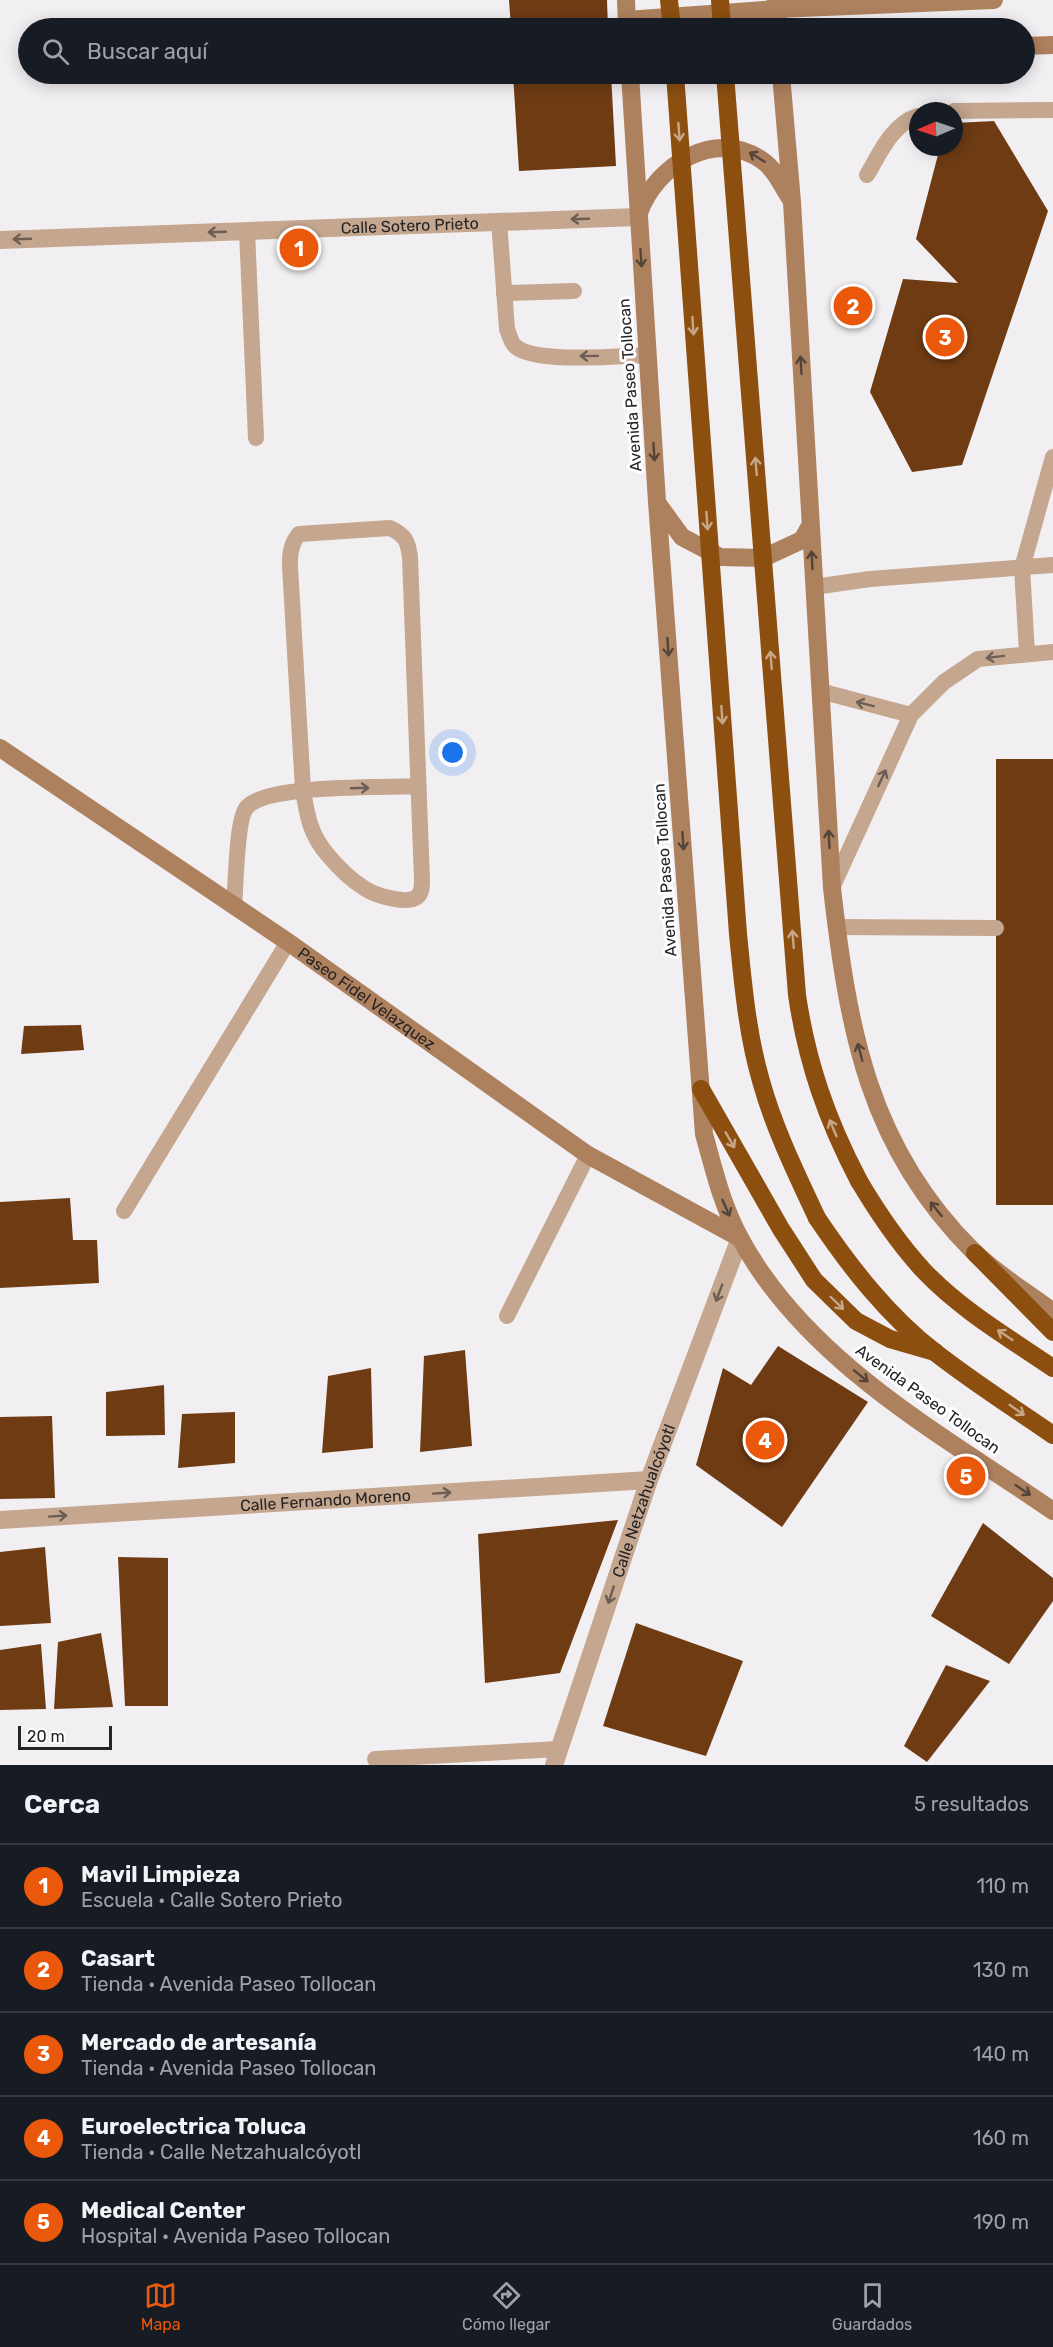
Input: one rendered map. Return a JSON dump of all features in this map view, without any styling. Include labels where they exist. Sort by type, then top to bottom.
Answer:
[{"type":"highway","points":[[669,0],[671,18]]},
{"type":"highway","points":[[720,0],[721,18]]},
{"type":"highway","points":[[676,84],[738,934],[745,1005],[760,1080],[785,1151],[817,1218],[870,1289],[898,1319],[935,1352],[1053,1435]]},
{"type":"highway","points":[[726,84],[798,995],[803,1032],[824,1107],[859,1181],[899,1243],[924,1271],[972,1313],[1053,1368]]},
{"type":"highway","points":[[701,1089],[781,1229],[814,1280],[856,1321],[890,1339],[935,1352]]},
{"type":"highway","points":[[975,1253],[1053,1332]]},
{"type":"main road","points":[[626,0],[627,18]]},
{"type":"main road","points":[[672,18],[776,4],[994,0]]},
{"type":"main road","points":[[1035,46],[1053,45]]},
{"type":"main road","name":"Avenida Paseo Tollocan","points":[[631,84],[657,502],[704,1134],[721,1197],[740,1238],[785,1306],[833,1354],[889,1399],[1053,1511]]},
{"type":"main road","points":[[782,84],[792,202],[832,888],[843,981],[859,1050],[884,1128],[902,1161],[922,1192],[975,1253],[1053,1312]]},
{"type":"main road","points":[[638,217],[644,200],[665,172],[695,153],[711,149],[746,150],[766,162],[792,202]]},
{"type":"main road","points":[[657,502],[682,537],[720,557],[763,558],[802,540],[810,526]]},
{"type":"main road","name":"Paseo Fidel Velazquez","points":[[0,748],[288,942],[588,1155],[740,1238]]},
{"type":"street","name":"Calle Sotero Prieto","points":[[0,240],[638,217]]},
{"type":"street","name":"Calle Netzahualcóyotl","points":[[557,1757],[649,1480],[740,1238]]},
{"type":"street","name":"Calle Fernando Moreno","points":[[0,1520],[649,1480]]},
{"type":"lane","points":[[963,111],[1053,110]]},
{"type":"lane","points":[[867,175],[888,139],[909,119]]},
{"type":"lane","points":[[499,221],[507,329],[513,345],[528,354],[549,357],[647,355]]},
{"type":"lane","points":[[247,231],[256,438]]},
{"type":"lane","points":[[504,293],[574,291]]},
{"type":"lane","points":[[1027,653],[1022,568],[1053,457]]},
{"type":"lane","points":[[390,528],[401,533],[408,542],[418,786],[422,890],[418,897],[409,900],[384,897],[365,889],[327,853],[308,822],[303,790],[291,583],[290,550],[299,534],[313,531],[390,528]]},
{"type":"lane","points":[[814,587],[870,579],[1053,565]]},
{"type":"lane","points":[[832,888],[911,715],[944,682],[978,659],[1053,652]]},
{"type":"lane","points":[[820,691],[911,715]]},
{"type":"lane","points":[[234,906],[240,824],[245,808],[259,798],[303,790],[418,786]]},
{"type":"lane","points":[[836,927],[996,928]]},
{"type":"lane","points":[[124,1211],[288,942]]},
{"type":"lane","points":[[507,1316],[588,1155]]},
{"type":"lane","points":[[375,1759],[557,1757]]},
{"type":"building","points":[[509,0],[607,0],[608,18],[510,18]]},
{"type":"building","points":[[514,84],[612,84],[616,166],[519,171]]},
{"type":"building","points":[[994,121],[1048,211],[962,465],[912,472],[870,392],[903,279],[958,283],[916,239],[938,156],[963,156],[963,123]]},
{"type":"building","points":[[996,759],[1053,759],[1053,1205],[996,1205]]},
{"type":"building","points":[[81,1025],[84,1050],[21,1054],[24,1026]]},
{"type":"building","points":[[70,1198],[73,1240],[97,1240],[99,1283],[0,1288],[0,1202]]},
{"type":"building","points":[[778,1346],[868,1402],[782,1527],[696,1465],[723,1368],[751,1385]]},
{"type":"building","points":[[465,1350],[472,1446],[420,1452],[424,1356]]},
{"type":"building","points":[[371,1368],[373,1448],[322,1453],[328,1376]]},
{"type":"building","points":[[164,1385],[165,1435],[106,1436],[106,1392]]},
{"type":"building","points":[[235,1412],[235,1463],[178,1468],[182,1414]]},
{"type":"building","points":[[52,1416],[55,1498],[0,1499],[0,1417]]},
{"type":"building","points":[[618,1520],[560,1673],[485,1683],[478,1534]]},
{"type":"building","points":[[983,1523],[1053,1578],[1053,1601],[1009,1664],[931,1616]]},
{"type":"building","points":[[45,1547],[51,1623],[0,1626],[0,1552]]},
{"type":"building","points":[[118,1557],[168,1558],[168,1706],[125,1706]]},
{"type":"building","points":[[636,1623],[743,1661],[706,1756],[603,1726]]},
{"type":"building","points":[[101,1633],[113,1707],[54,1709],[58,1642]]},
{"type":"building","points":[[41,1644],[46,1709],[0,1710],[0,1650]]},
{"type":"building","points":[[946,1665],[990,1681],[927,1762],[904,1746]]},
{"type":"place","name":"Mavil Limpieza","points":[[299,248]]},
{"type":"place","name":"Casart","points":[[853,306]]},
{"type":"place","name":"Mercado de artesanía","points":[[945,337]]},
{"type":"place","name":"Euroelectrica Toluca","points":[[765,1440]]},
{"type":"place","name":"Medical Center","points":[[966,1476]]}]
